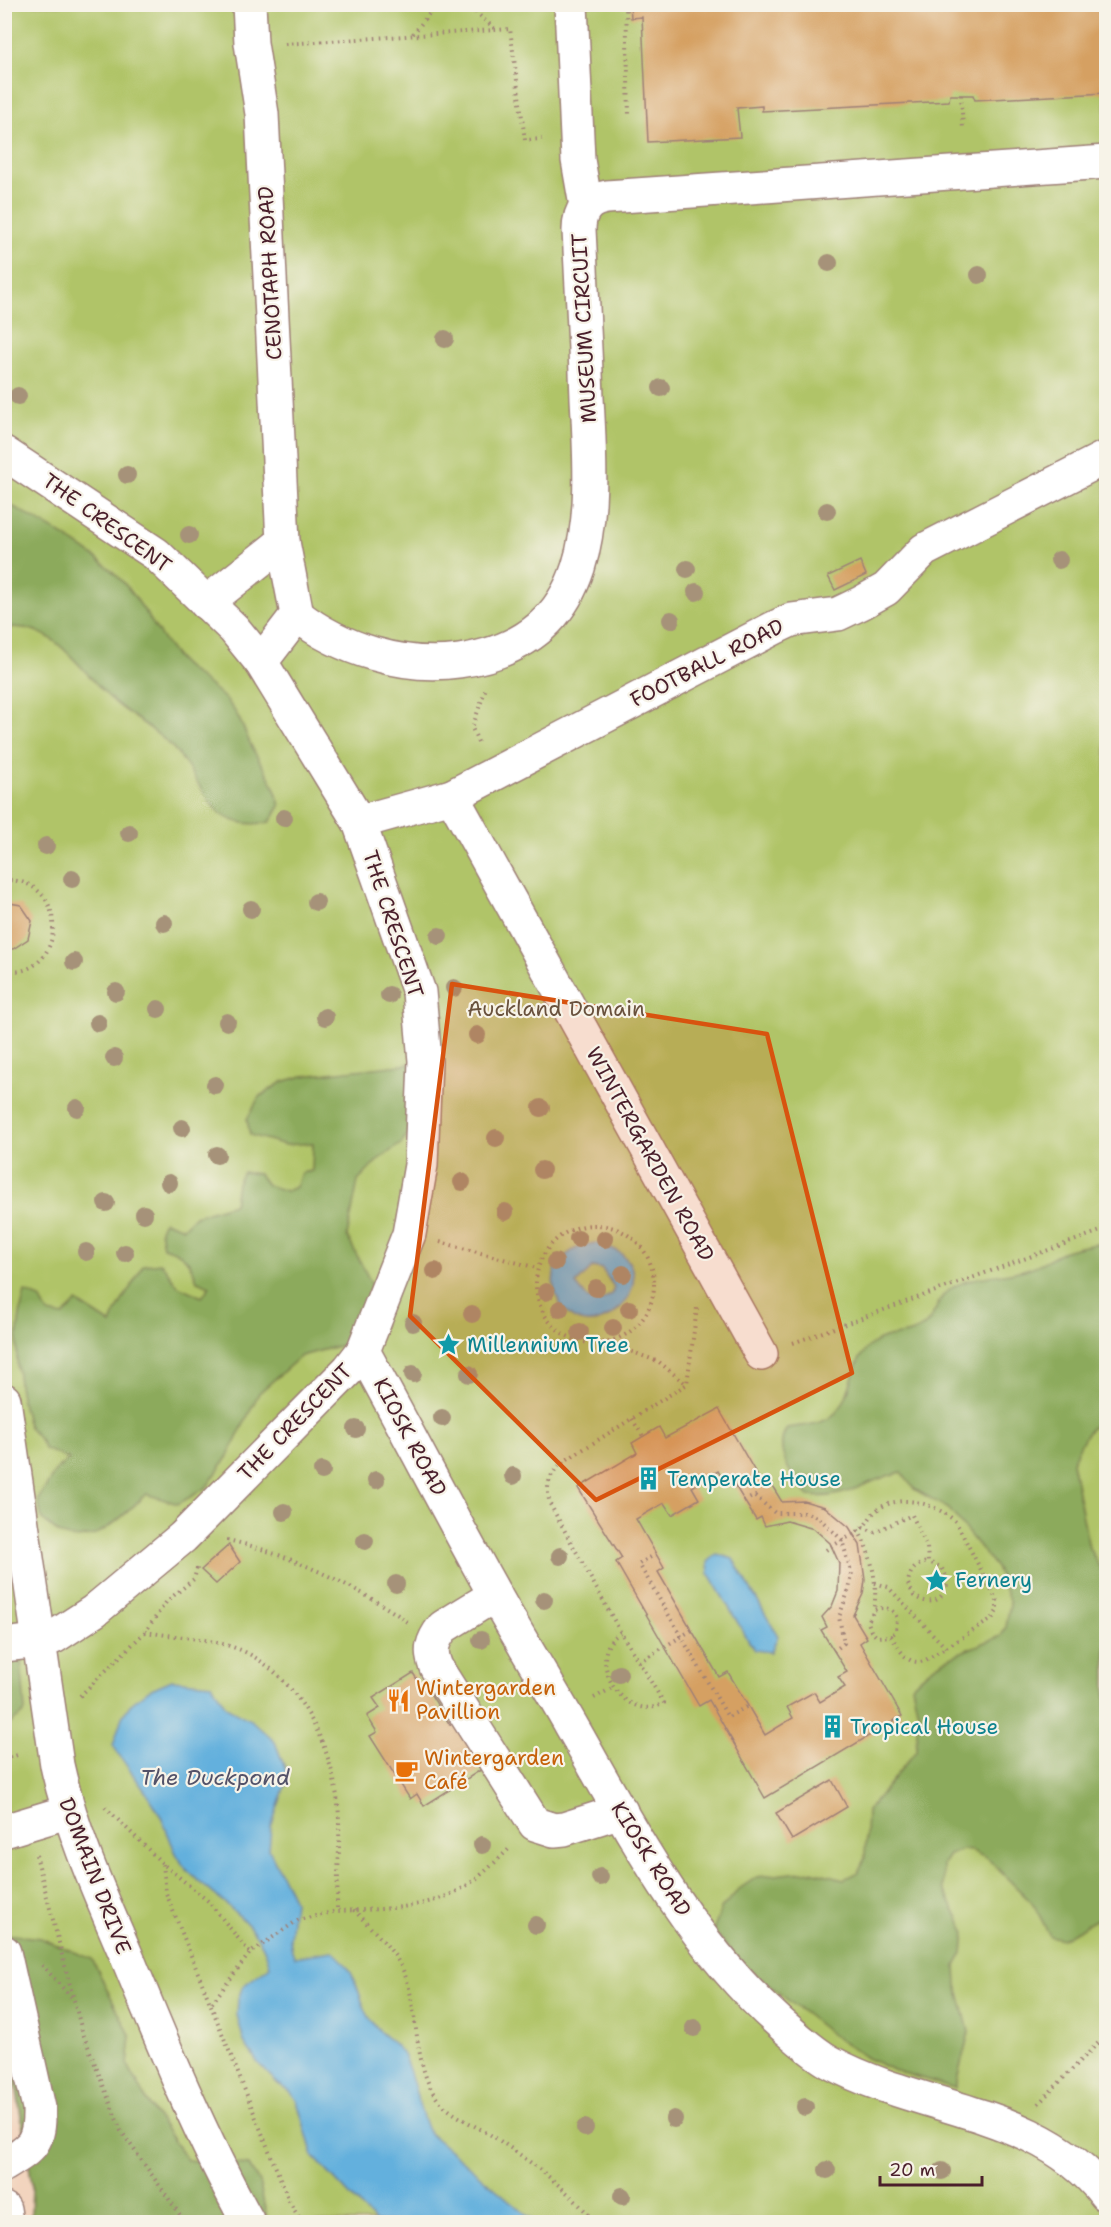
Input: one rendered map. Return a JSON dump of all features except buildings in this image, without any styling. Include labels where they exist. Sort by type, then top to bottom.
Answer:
[{"type":"street","name":"CENOTAPH ROAD","points":[[249,4],[251,43],[262,114],[283,542],[297,615]]},
{"type":"street","points":[[571,4],[578,160],[586,206]]},
{"type":"street","name":"MUSEUM CIRCUIT","points":[[297,615],[316,630],[347,645],[391,658],[445,663],[483,656],[524,640],[560,606],[572,586],[583,559],[589,530],[592,484],[579,230],[581,212],[593,200],[607,197],[1107,162]]},
{"type":"street","name":"THE CRESCENT","points":[[4,453],[156,554],[234,629],[261,662],[359,822],[418,992],[425,1061],[422,1165],[409,1234],[363,1350],[349,1369],[183,1537],[76,1625],[38,1641],[4,1645]]},
{"type":"street","name":"FOOTBALL ROAD","points":[[359,822],[452,796],[774,628],[791,620],[838,614],[861,603],[886,589],[924,550],[1107,457]]},
{"type":"street","points":[[206,603],[283,542]]},
{"type":"street","points":[[261,662],[297,615]]},
{"type":"street","name":"WINTERGARDEN ROAD","points":[[452,796],[761,1354]]},
{"type":"street","name":"KIOSK ROAD","points":[[363,1350],[495,1595],[621,1811],[702,1940],[736,1980],[780,2023],[829,2061],[898,2090],[1014,2128],[1056,2149],[1095,2180],[1107,2195]]},
{"type":"street","name":"DOMAIN DRIVE","points":[[4,1400],[38,1641],[46,1757],[155,2026],[213,2157],[248,2223]]},
{"type":"street","points":[[495,1595],[443,1627],[433,1641],[431,1649],[436,1667],[535,1824],[554,1830],[564,1829],[621,1811]]},
{"type":"street","points":[[16,1827],[67,1812]]},
{"type":"street","points":[[4,1952],[39,2108],[39,2127],[36,2141],[27,2151],[4,2165]]},
{"type":"street","points":[[4,2209],[6,2223]]},
{"type":"path","points":[[413,34],[437,4]]},
{"type":"path","points":[[466,4],[496,29]]},
{"type":"path","points":[[626,4],[629,115]]},
{"type":"path","points":[[289,42],[510,29],[525,140],[542,140],[543,129]]},
{"type":"path","points":[[961,95],[963,129]]},
{"type":"path","points":[[478,742],[472,728],[481,700]]},
{"type":"path","points":[[4,880],[16,880],[30,885],[43,894],[51,907],[55,922],[53,937],[47,951],[37,963],[24,970],[4,972]]},
{"type":"path","points":[[601,1224],[621,1230],[638,1242],[650,1259],[655,1280],[653,1300],[643,1320],[628,1334],[609,1342],[588,1343],[569,1337],[552,1325],[540,1308],[535,1288],[537,1268],[546,1249],[561,1234],[580,1225],[601,1224]]},
{"type":"path","points":[[761,1354],[1107,1229]]},
{"type":"path","points":[[409,1234],[537,1268]]},
{"type":"path","points":[[687,1384],[697,1302]]},
{"type":"path","points":[[609,1342],[659,1362],[687,1384]]},
{"type":"path","points":[[621,1633],[609,1641],[604,1656],[605,1667],[614,1687],[626,1701],[641,1709],[648,1710],[664,1704],[621,1633],[550,1504],[548,1484],[551,1474],[563,1462],[687,1384]]},
{"type":"path","points":[[632,1419],[643,1437]]},
{"type":"path","points":[[744,1502],[755,1496],[776,1513],[807,1513],[829,1525],[842,1540],[850,1560],[852,1575],[838,1617],[844,1643],[834,1651]]},
{"type":"path","points":[[826,1550],[863,1527],[878,1509],[895,1503],[914,1502],[931,1505],[946,1513],[956,1522],[997,1601],[997,1611],[992,1619],[917,1663],[908,1660],[891,1636]]},
{"type":"path","points":[[863,1527],[874,1532],[912,1515],[927,1547],[928,1562]]},
{"type":"path","points":[[858,1530],[866,1545],[875,1583],[874,1610],[869,1617],[871,1631],[877,1637],[891,1636]]},
{"type":"path","points":[[221,1541],[230,1540],[310,1568],[379,1602],[433,1641]]},
{"type":"path","points":[[656,1554],[639,1564],[728,1717],[748,1706]]},
{"type":"path","points":[[928,1562],[941,1567],[948,1579],[942,1596],[930,1602],[914,1596],[908,1584],[913,1569],[928,1562]]},
{"type":"path","points":[[79,1696],[145,1632],[167,1601],[194,1579],[198,1563]]},
{"type":"path","points":[[875,1583],[888,1587],[946,1648]]},
{"type":"path","points":[[874,1610],[884,1608],[895,1614],[898,1624],[891,1636]]},
{"type":"path","points":[[639,1662],[692,1630]]},
{"type":"path","points":[[145,1632],[230,1646],[244,1652],[273,1672],[308,1713],[320,1740],[336,1794],[339,1821],[337,1911]]},
{"type":"path","points":[[600,1695],[614,1687]]},
{"type":"path","points":[[4,1759],[46,1757]]},
{"type":"path","points":[[103,1805],[163,1864],[208,1901],[250,1953]]},
{"type":"path","points":[[212,2004],[250,1953],[298,1920],[337,1911],[388,1908],[424,1902],[459,1890],[481,1875],[535,1824]]},
{"type":"path","points":[[16,1827],[82,2031],[121,2131],[185,2223]]},
{"type":"path","points":[[163,1864],[166,1893],[290,2203],[302,2223]]},
{"type":"path","points":[[353,1910],[399,1961],[409,1988],[431,2088],[441,2103],[537,2167],[570,2192],[595,2223]]},
{"type":"path","points":[[1014,2128],[1107,2035]]},
{"type":"highlighted area","points":[[452,984],[767,1034],[852,1373],[596,1500],[410,1316]]},
{"type":"shaded area","points":[[4,2013],[32,2184],[31,2222],[5,2222]]},
{"type":"green space","name":"Auckland Domain","points":[[4,5],[1106,5],[1106,2222],[31,2222],[32,2184],[4,2013]]},
{"type":"green space","points":[[5,502],[71,540],[117,575],[178,659],[232,707],[273,784],[278,798],[280,806],[270,822],[249,824],[233,821],[221,813],[202,791],[174,749],[110,698],[64,649],[37,631],[5,628]]},
{"type":"green space","points":[[419,1063],[416,1119],[402,1143],[379,1159],[358,1181],[347,1236],[371,1283],[367,1316],[357,1341],[301,1356],[259,1393],[228,1456],[206,1488],[178,1504],[146,1494],[110,1526],[88,1536],[77,1538],[62,1535],[42,1520],[38,1500],[56,1470],[69,1459],[44,1449],[27,1422],[17,1373],[18,1325],[25,1292],[40,1298],[48,1313],[63,1316],[77,1302],[111,1324],[143,1265],[161,1263],[178,1286],[202,1297],[210,1286],[197,1281],[185,1258],[163,1247],[160,1230],[164,1221],[183,1228],[195,1216],[234,1204],[237,1183],[243,1172],[259,1174],[267,1185],[286,1191],[296,1187],[301,1173],[312,1171],[313,1143],[286,1145],[250,1135],[247,1119],[259,1097],[282,1082],[303,1076]]},
{"type":"green space","points":[[1096,1244],[1106,1246],[1106,1411],[1085,1436],[1072,1462],[1089,1548],[1106,1579],[1106,1747],[1103,1781],[1106,1805],[1106,1914],[1062,1939],[1050,1936],[1034,1905],[988,1859],[972,1851],[961,1850],[949,1855],[943,1864],[943,1888],[965,1931],[963,1953],[956,1966],[957,1985],[969,2032],[955,2088],[893,2070],[867,2058],[836,2038],[747,1968],[713,1931],[721,1909],[739,1889],[757,1877],[811,1871],[844,1879],[858,1872],[865,1858],[867,1811],[916,1751],[918,1713],[912,1686],[931,1668],[1001,1636],[1006,1627],[1010,1603],[997,1569],[949,1509],[914,1489],[901,1472],[835,1495],[809,1496],[786,1464],[782,1446],[783,1437],[787,1428],[818,1423],[834,1415],[846,1396],[858,1363],[872,1344],[884,1338],[917,1331],[923,1327],[931,1319],[944,1294],[949,1290],[977,1278],[1027,1269],[1065,1251]]},
{"type":"green space","points":[[4,1639],[21,1659],[25,1712],[5,1728]]},
{"type":"green space","points":[[4,1934],[40,1938],[92,1959],[131,2037],[128,2065],[151,2108],[187,2160],[249,2165],[259,2182],[268,2222],[31,2222],[32,2184],[5,2013]]},
{"type":"water","points":[[597,1243],[622,1255],[633,1272],[631,1290],[622,1306],[606,1318],[588,1322],[570,1316],[556,1295],[554,1285],[557,1266],[570,1253]],"holes":[[[593,1267],[602,1269],[614,1287],[612,1294],[602,1300],[588,1299],[576,1284]]]},
{"type":"water","points":[[717,1554],[733,1559],[778,1636],[771,1652],[754,1650],[709,1574],[708,1562]]},
{"type":"water","name":"The Duckpond","points":[[172,1680],[212,1684],[226,1707],[252,1721],[275,1742],[287,1780],[271,1827],[269,1849],[294,1901],[290,1939],[295,1957],[332,1951],[342,1960],[349,1969],[374,2025],[403,2055],[429,2133],[535,2222],[375,2222],[313,2156],[297,2101],[290,2091],[278,2084],[258,2063],[244,2042],[237,2015],[238,1999],[243,1986],[270,1966],[265,1950],[247,1924],[182,1864],[155,1806],[113,1745],[122,1717],[130,1705],[149,1690]]},
{"type":"place","name":"Millennium Tree","points":[[449,1345]]},
{"type":"place","name":"Temperate House","points":[[649,1479]]},
{"type":"place","name":"Fernery","points":[[937,1580]]},
{"type":"place","name":"Wintergarden Pavillion","points":[[398,1700]]},
{"type":"place","name":"Tropical House","points":[[832,1727]]},
{"type":"place","name":"Wintergarden Café","points":[[406,1770]]}]
